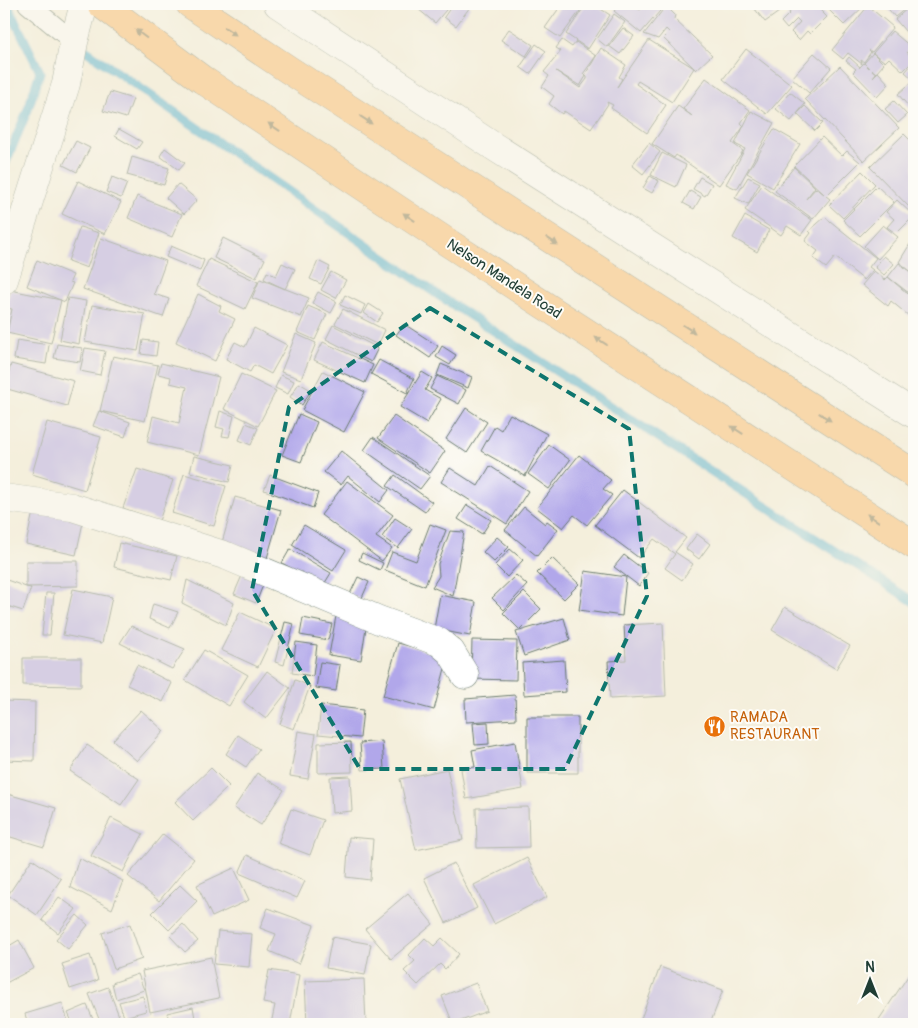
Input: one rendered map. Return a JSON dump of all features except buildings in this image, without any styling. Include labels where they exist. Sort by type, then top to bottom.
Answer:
[{"type":"main road","name":"Nelson Mandela Road","points":[[101,4],[219,91],[914,545]]},
{"type":"main road","points":[[190,4],[297,76],[914,474]]},
{"type":"street","points":[[4,280],[66,84],[84,4]]},
{"type":"street","points":[[278,4],[493,146],[914,414]]},
{"type":"street","points":[[4,498],[72,507],[227,556],[379,620],[439,642],[451,652],[465,675]]},
{"type":"lane","points":[[28,4],[74,42]]},
{"type":"highlighted area","points":[[430,308],[629,429],[647,596],[565,769],[360,769],[252,590],[289,407]]},
{"type":"waterway","points":[[4,167],[28,109],[40,72],[7,4]]},
{"type":"waterway","points":[[78,45],[441,297],[914,602]]},
{"type":"place","name":"RAMADA RESTAURANT","points":[[714,726]]}]
